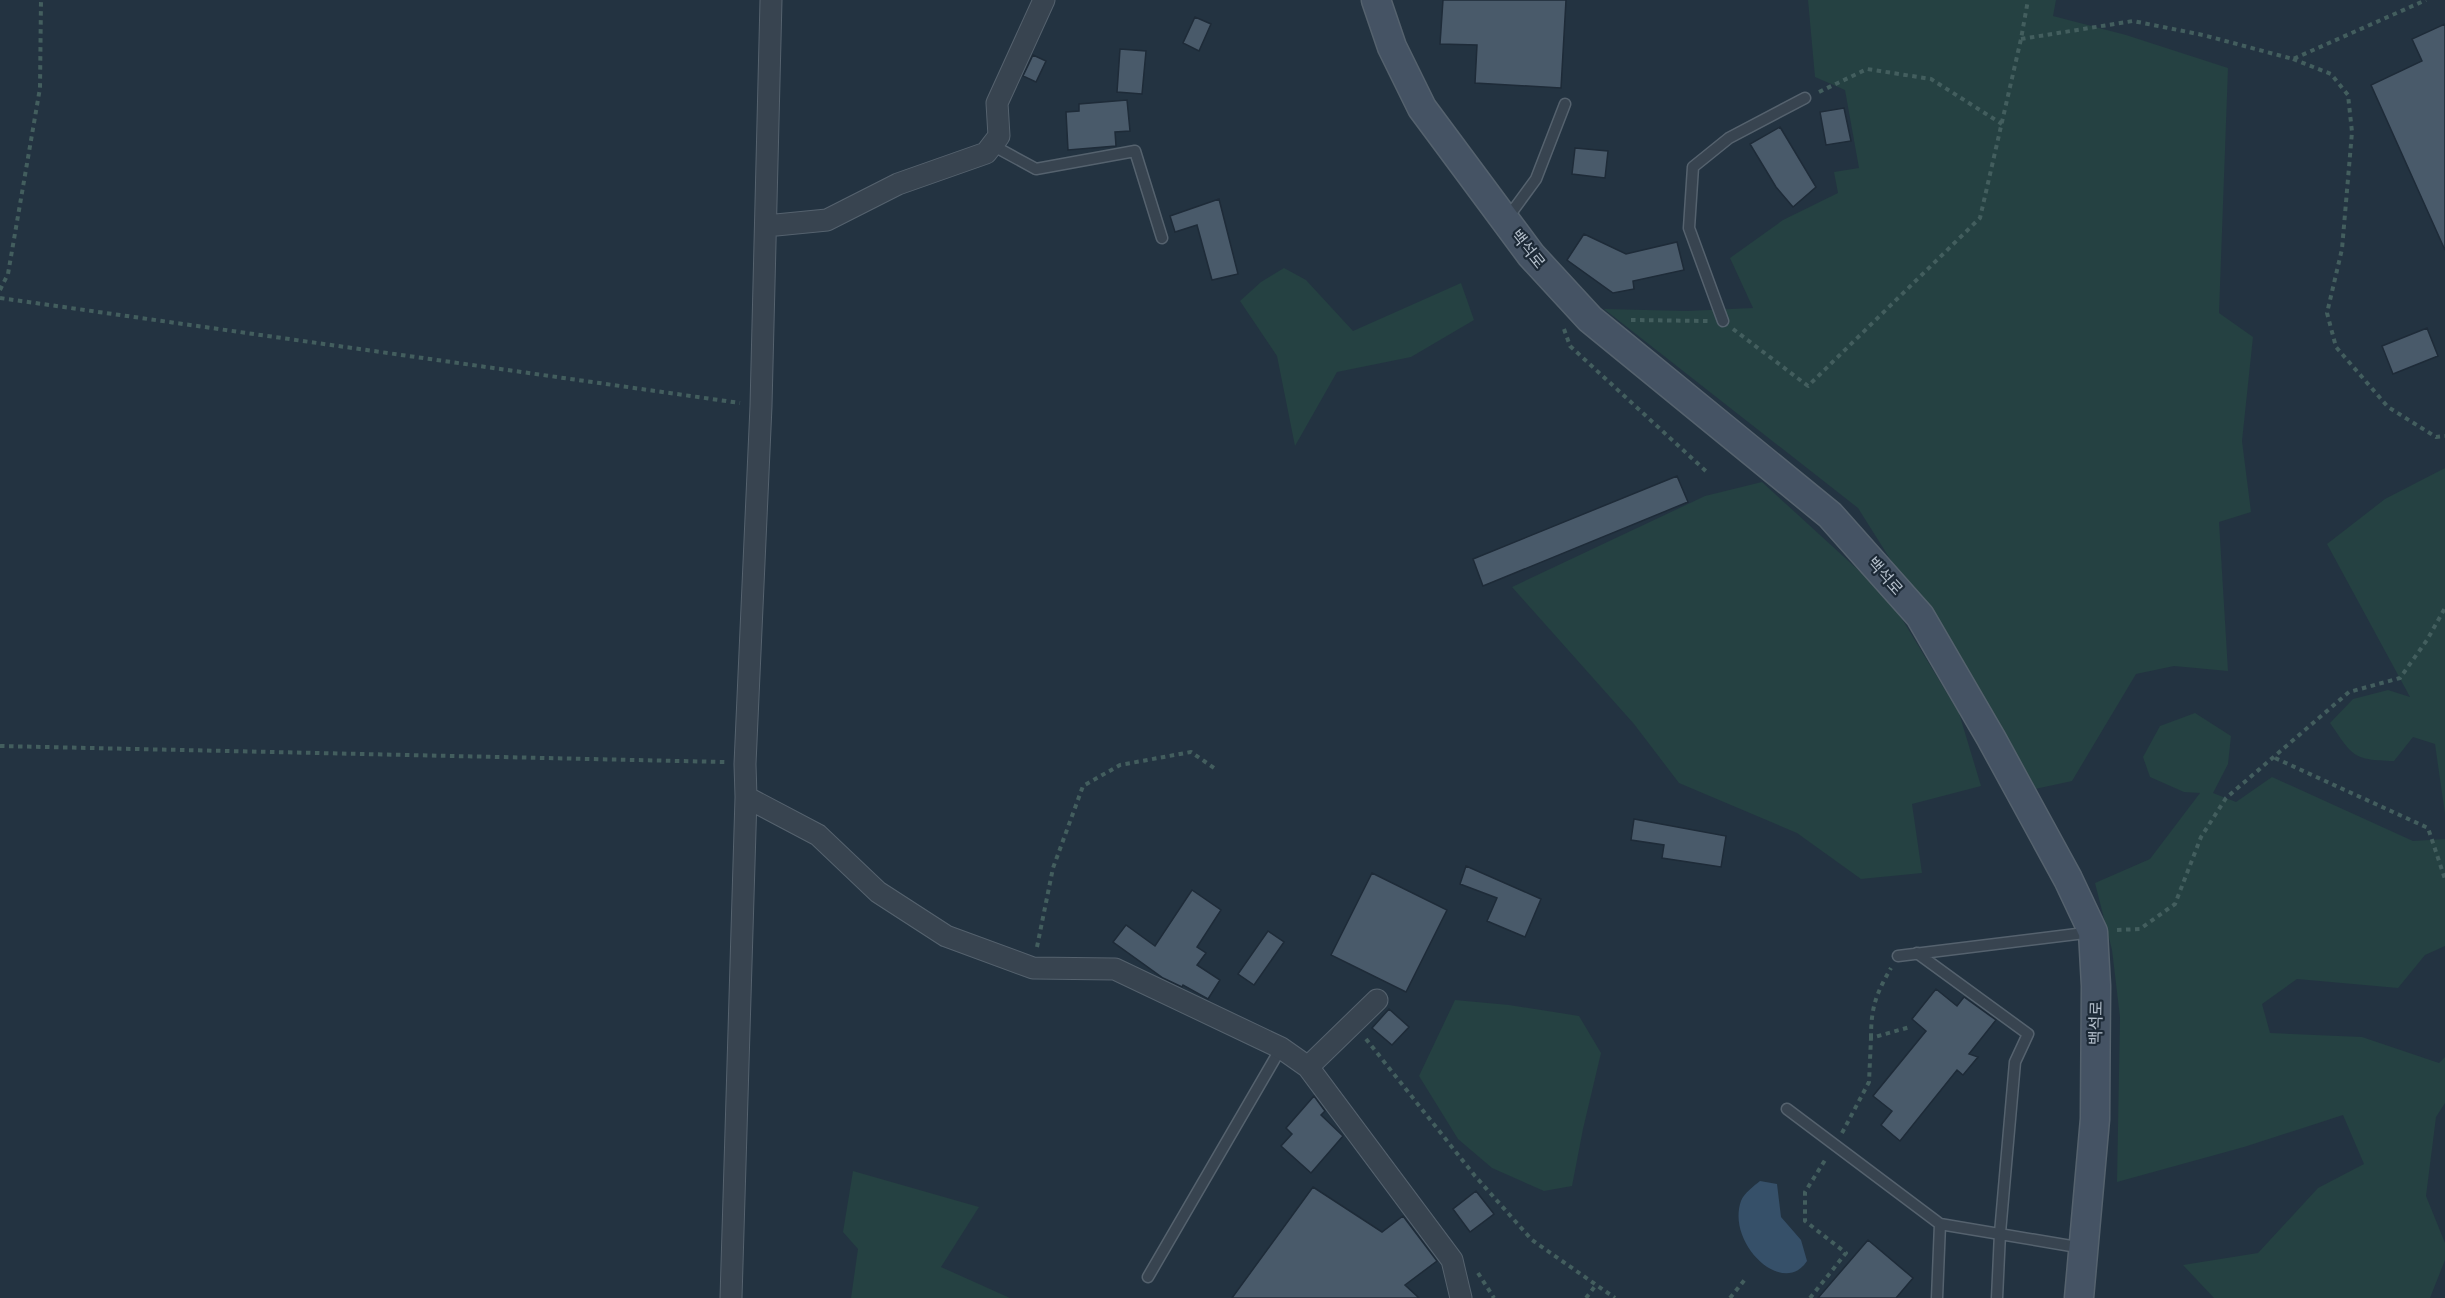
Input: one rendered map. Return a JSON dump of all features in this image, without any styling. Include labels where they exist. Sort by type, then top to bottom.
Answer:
[{"type":"street","points":[[731,1298],[746,797],[745,764],[761,406],[771,0]]},
{"type":"street","points":[[766,226],[827,220],[898,184],[986,153],[999,136],[997,103],[1044,0]]},
{"type":"street","name":"백석로","points":[[1376,0],[1392,47],[1422,108],[1531,255],[1590,319],[1830,515],[1920,616],[2002,758],[2068,879],[2093,932],[2096,986],[2095,1119],[2079,1298]]},
{"type":"street","points":[[746,797],[818,835],[878,892],[945,936],[1033,968],[1115,969],[1281,1048],[1308,1067],[1452,1260],[1461,1298]]},
{"type":"street","points":[[1308,1067],[1377,1000]]},
{"type":"lane","points":[[1723,321],[1689,228],[1693,167],[1729,138],[1805,98]]},
{"type":"lane","points":[[1506,220],[1536,179],[1565,104]]},
{"type":"lane","points":[[992,145],[1036,169],[1135,152],[1162,238]]},
{"type":"lane","points":[[1898,956],[2093,932]]},
{"type":"lane","points":[[1917,953],[2028,1034],[2015,1062],[2000,1233],[1997,1298]]},
{"type":"lane","points":[[1148,1277],[1281,1048]]},
{"type":"lane","points":[[1787,1108],[1940,1224],[2084,1248]]},
{"type":"lane","points":[[1937,1298],[1940,1224]]},
{"type":"path","points":[[0,290],[8,274],[40,88],[41,0]]},
{"type":"path","points":[[1590,319],[1723,321],[1808,386],[1980,218],[2028,0]]},
{"type":"path","points":[[2293,59],[2426,0]]},
{"type":"path","points":[[2021,39],[2133,21],[2203,35],[2293,59],[2331,74],[2348,95],[2352,132],[2342,249],[2327,313],[2336,346],[2388,407],[2436,437],[2445,436]]},
{"type":"path","points":[[1805,98],[1867,69],[1931,79],[2002,124]]},
{"type":"path","points":[[0,298],[761,406]]},
{"type":"path","points":[[1562,325],[1570,346],[1708,473]]},
{"type":"path","points":[[2093,932],[2140,928],[2175,904],[2201,837],[2226,798],[2349,692],[2400,678],[2427,640],[2445,608]]},
{"type":"path","points":[[0,746],[745,764]]},
{"type":"path","points":[[1033,968],[1053,868],[1083,786],[1120,765],[1191,752],[1217,770]]},
{"type":"path","points":[[2275,758],[2428,828],[2445,879]]},
{"type":"path","points":[[1810,1298],[1846,1253],[1805,1221],[1805,1192],[1835,1145],[1869,1082],[1871,1019],[1876,994],[1898,956]]},
{"type":"path","points":[[1871,1038],[1910,1027]]},
{"type":"path","points":[[1357,1045],[1365,1038],[1475,1176],[1532,1240],[1616,1298]]},
{"type":"path","points":[[1477,1272],[1494,1298]]},
{"type":"path","points":[[1730,1298],[1748,1277]]},
{"type":"path","points":[[1586,1298],[1596,1285]]},
{"type":"green space","points":[[1808,0],[2056,0],[2053,16],[2126,35],[2228,68],[2219,313],[2253,337],[2242,441],[2251,512],[2219,522],[2228,671],[2174,666],[2136,674],[2072,781],[2035,789],[1858,508],[1604,309],[1687,311],[1753,308],[1730,258],[1783,220],[1838,193],[1834,172],[1859,168],[1845,90],[1815,77]]},
{"type":"green space","points":[[1284,268],[1306,280],[1353,331],[1461,283],[1474,320],[1411,357],[1337,372],[1295,446],[1277,356],[1240,301],[1261,282]]},
{"type":"green space","points":[[2445,468],[2445,814],[2435,744],[2413,737],[2394,761],[2370,759],[2361,757],[2349,749],[2330,723],[2353,699],[2388,690],[2410,697],[2327,544],[2385,499]]},
{"type":"green space","points":[[1762,482],[1890,599],[1959,713],[1981,786],[1912,804],[1922,873],[1861,879],[1797,833],[1679,783],[1634,724],[1512,587],[1705,496]]},
{"type":"green space","points":[[2195,713],[2231,736],[2228,764],[2213,793],[2236,802],[2272,777],[2413,841],[2445,839],[2445,946],[2425,955],[2398,988],[2297,979],[2262,1004],[2270,1033],[2362,1037],[2439,1063],[2445,1057],[2445,1103],[2436,1117],[2426,1196],[2445,1243],[2445,1260],[2430,1298],[2214,1298],[2183,1265],[2258,1253],[2318,1188],[2364,1164],[2343,1115],[2244,1147],[2117,1182],[2120,1017],[2112,950],[2095,883],[2150,859],[2200,793],[2184,792],[2150,777],[2143,757],[2160,726]]},
{"type":"green space","points":[[1455,1000],[1509,1005],[1579,1016],[1601,1053],[1572,1186],[1544,1191],[1492,1168],[1458,1139],[1419,1076]]},
{"type":"green space","points":[[853,1171],[979,1207],[941,1267],[1010,1298],[851,1298],[858,1249],[843,1232]]},
{"type":"water","points":[[1760,1181],[1777,1184],[1781,1217],[1801,1240],[1807,1261],[1797,1271],[1784,1273],[1759,1261],[1749,1248],[1742,1233],[1739,1217],[1742,1198]]},
{"type":"building","points":[[1443,0],[1566,0],[1561,88],[1475,83],[1477,45],[1440,44]]},
{"type":"building","points":[[1195,17],[1211,24],[1199,51],[1183,43]]},
{"type":"building","points":[[2445,24],[2445,250],[2371,85],[2422,61],[2412,39]]},
{"type":"building","points":[[1120,49],[1146,51],[1142,94],[1117,92]]},
{"type":"building","points":[[1033,55],[1046,61],[1036,82],[1023,76]]},
{"type":"building","points":[[1127,100],[1130,131],[1115,132],[1116,146],[1068,150],[1066,112],[1079,111],[1079,104]]},
{"type":"building","points":[[1844,108],[1851,141],[1826,145],[1820,112]]},
{"type":"building","points":[[1780,127],[1816,187],[1793,207],[1776,187],[1750,144]]},
{"type":"building","points":[[1575,148],[1608,151],[1605,178],[1572,174]]},
{"type":"building","points":[[1219,199],[1238,274],[1212,280],[1197,225],[1175,232],[1170,216]]},
{"type":"building","points":[[1584,234],[1626,254],[1677,242],[1684,270],[1633,281],[1634,289],[1613,293],[1567,260]]},
{"type":"building","points":[[2427,328],[2438,356],[2393,374],[2382,346]]},
{"type":"building","points":[[1677,476],[1688,502],[1483,586],[1473,559]]},
{"type":"building","points":[[1634,819],[1726,836],[1721,867],[1662,858],[1664,845],[1631,840]]},
{"type":"building","points":[[1466,866],[1541,899],[1525,937],[1487,921],[1497,898],[1460,884]]},
{"type":"building","points":[[1372,873],[1447,910],[1406,992],[1331,955]]},
{"type":"building","points":[[1192,890],[1221,910],[1197,947],[1206,953],[1197,965],[1220,980],[1208,999],[1183,985],[1182,987],[1163,978],[1113,942],[1126,925],[1155,946]]},
{"type":"building","points":[[1268,931],[1284,942],[1254,985],[1238,974]]},
{"type":"building","points":[[1936,989],[1957,1006],[1964,997],[1996,1020],[1969,1054],[1978,1057],[1963,1075],[1957,1070],[1900,1141],[1881,1125],[1892,1111],[1873,1096],[1926,1031],[1912,1019]]},
{"type":"building","points":[[1389,1009],[1409,1027],[1392,1045],[1372,1028]]},
{"type":"building","points":[[1314,1096],[1325,1111],[1321,1115],[1343,1136],[1311,1173],[1281,1146],[1292,1134],[1286,1128]]},
{"type":"building","points":[[1313,1187],[1382,1232],[1403,1216],[1437,1261],[1405,1285],[1419,1298],[1232,1298]]},
{"type":"building","points":[[1476,1191],[1494,1214],[1470,1232],[1453,1209]]},
{"type":"building","points":[[1868,1240],[1913,1278],[1896,1298],[1818,1298]]}]
